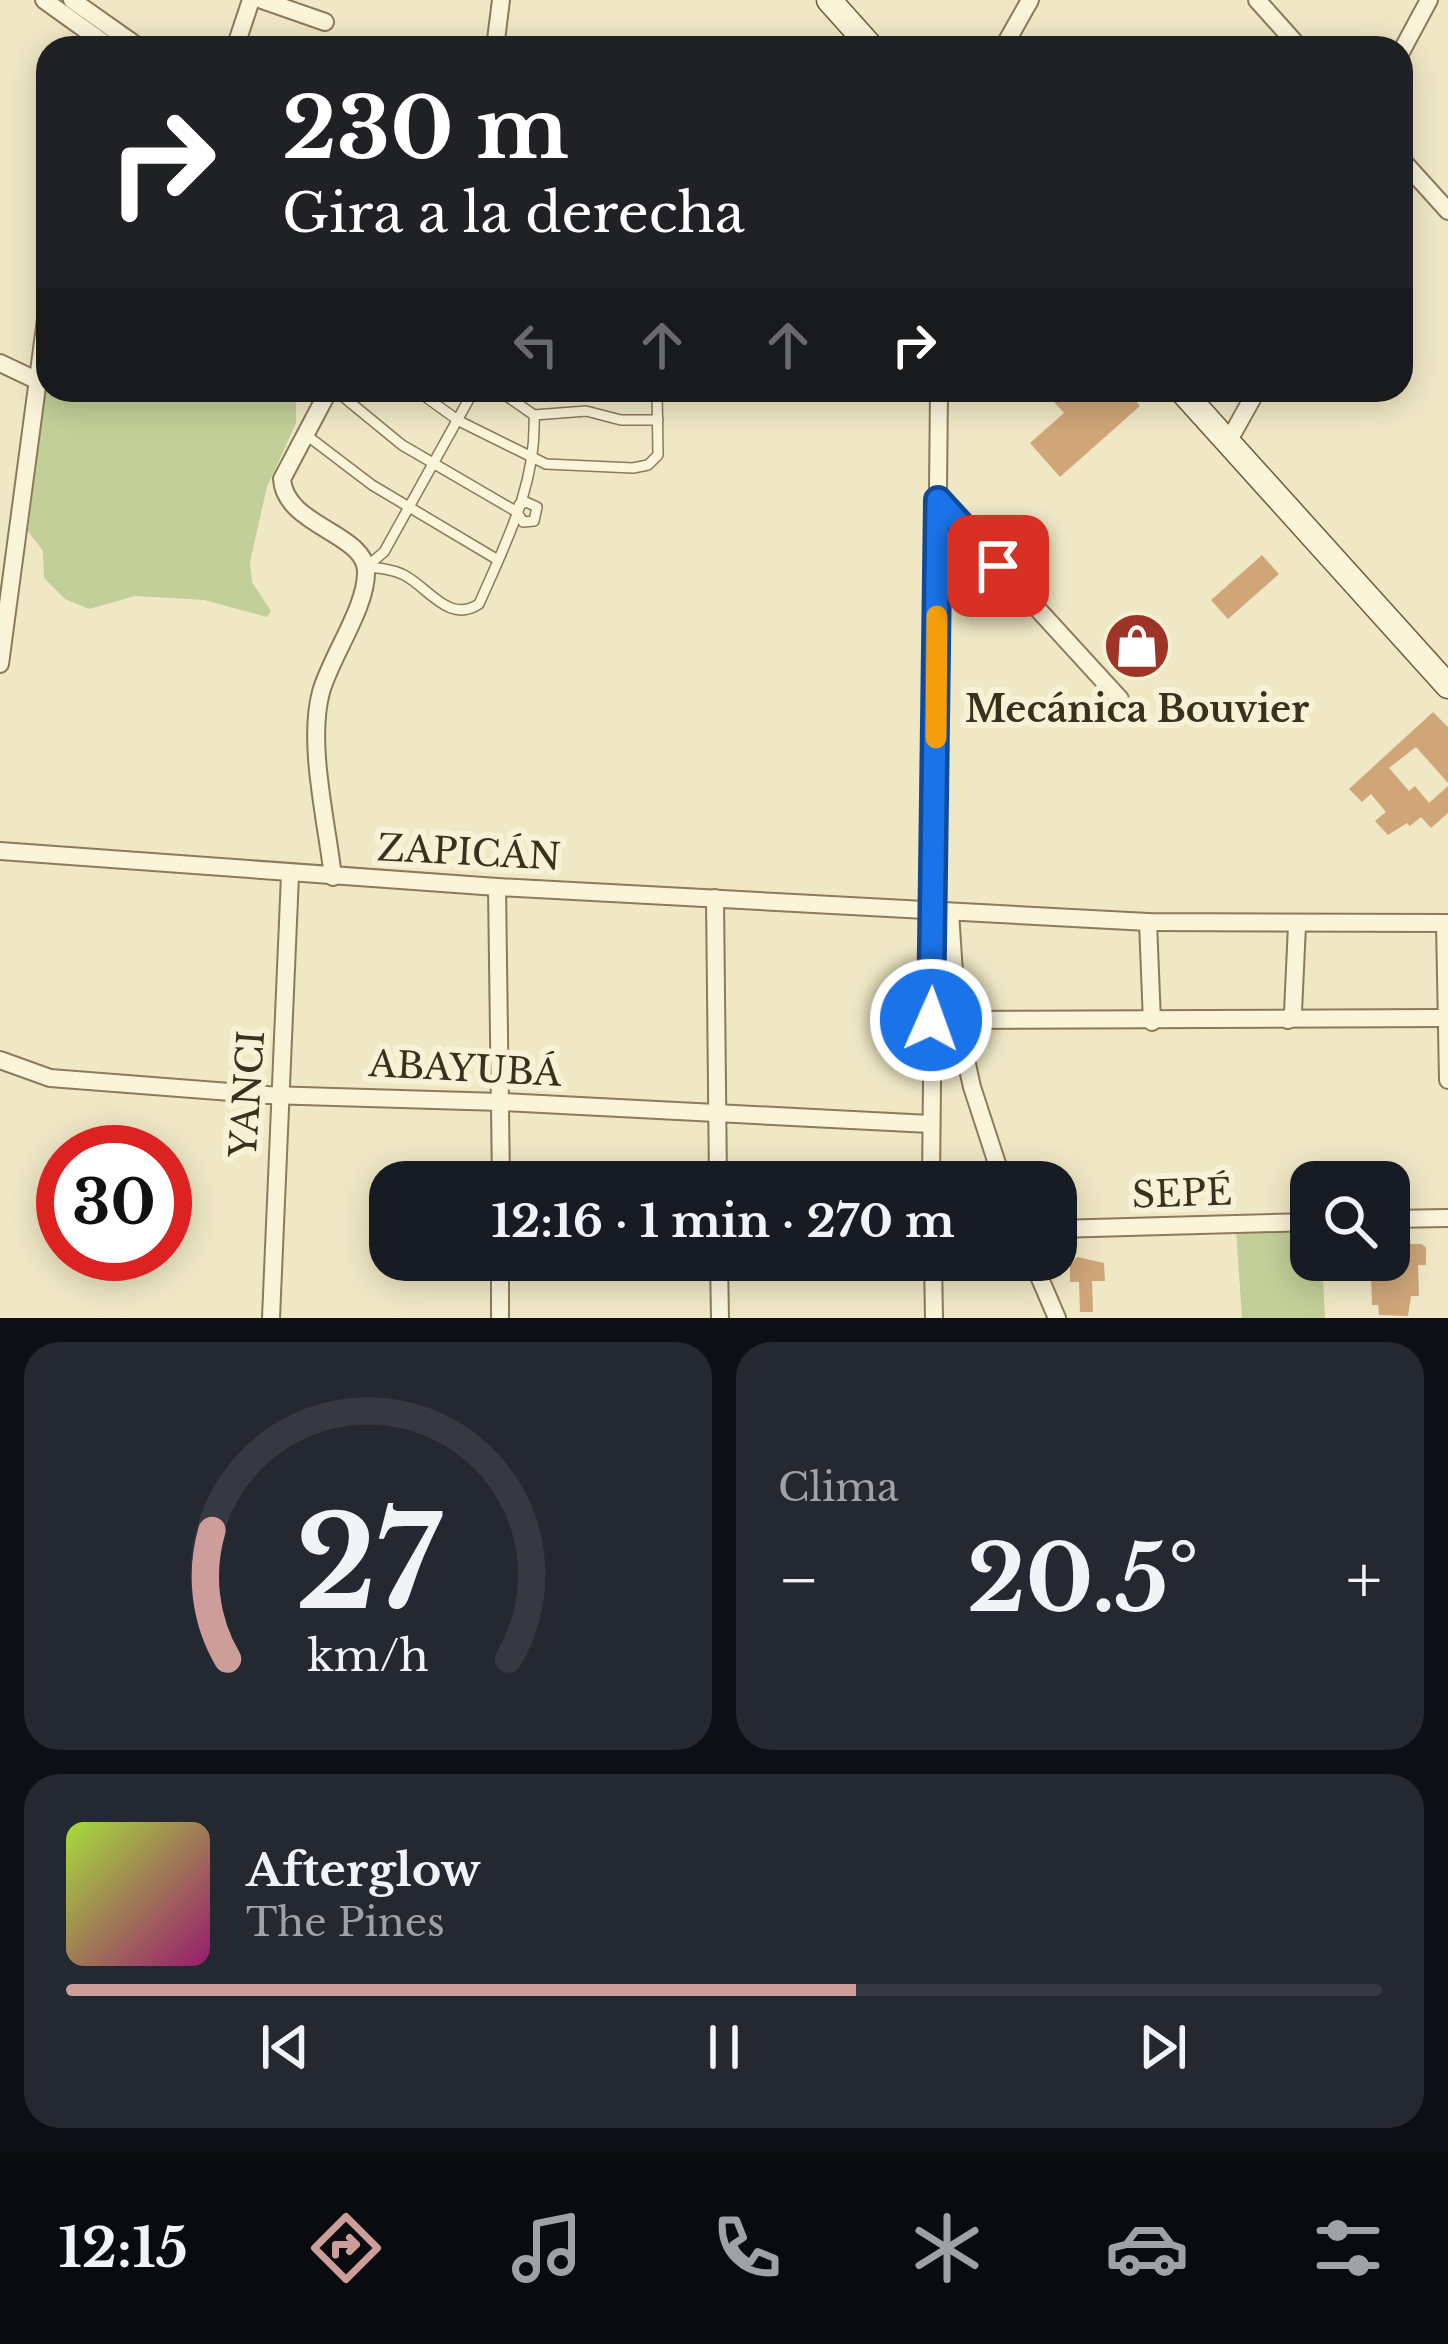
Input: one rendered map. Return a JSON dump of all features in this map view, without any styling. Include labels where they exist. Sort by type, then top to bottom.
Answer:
[{"type":"street","points":[[44,0],[94,36]]},
{"type":"street","points":[[72,0],[123,36]]},
{"type":"street","points":[[262,0],[325,22]]},
{"type":"street","points":[[497,36],[501,0]]},
{"type":"street","points":[[829,0],[861,36]]},
{"type":"street","points":[[1010,36],[1030,0]]},
{"type":"street","points":[[1257,0],[1289,36]]},
{"type":"street","points":[[1410,36],[1429,0]]},
{"type":"street","points":[[229,36],[248,9]]},
{"type":"street","points":[[1413,172],[1448,211]]},
{"type":"street","points":[[0,363],[36,380]]},
{"type":"street","points":[[0,664],[36,398]]},
{"type":"street","points":[[324,402],[282,478],[286,496],[302,513],[357,553],[366,567],[363,589],[327,674],[316,721],[333,877]]},
{"type":"street","points":[[931,1161],[931,1020],[942,911],[939,402]]},
{"type":"street","points":[[1192,402],[1448,686]]},
{"type":"street","points":[[1228,442],[1250,402]]},
{"type":"street","points":[[938,500],[1120,699]]},
{"type":"street","points":[[0,520],[21,523]]},
{"type":"street","name":"ZAPICÁN","points":[[0,851],[333,877],[1148,922],[1447,923]]},
{"type":"street","name":"YANCI","points":[[271,1318],[290,874]]},
{"type":"street","points":[[496,887],[501,1161]]},
{"type":"street","points":[[716,898],[718,1161]]},
{"type":"street","points":[[942,911],[957,1019],[972,1087],[996,1161]]},
{"type":"street","points":[[1148,922],[1152,1022]]},
{"type":"street","points":[[1447,923],[1444,1018],[1448,1080]]},
{"type":"street","points":[[1288,1020],[1293,1012],[1297,925]]},
{"type":"street","points":[[931,1020],[1444,1018]]},
{"type":"street","name":"ABAYUBÁ","points":[[0,1060],[50,1078],[268,1095],[930,1124]]},
{"type":"street","points":[[1410,1218],[1448,1217]]},
{"type":"street","name":"SEPÉ","points":[[1077,1228],[1290,1223]]},
{"type":"street","points":[[500,1281],[500,1318]]},
{"type":"street","points":[[719,1281],[720,1318]]},
{"type":"street","points":[[933,1281],[934,1318]]},
{"type":"street","points":[[1041,1281],[1057,1318]]},
{"type":"lane","points":[[350,402],[395,439],[518,508]]},
{"type":"lane","points":[[433,402],[459,421],[546,464],[647,465],[658,455],[657,402]]},
{"type":"lane","points":[[366,567],[384,552],[468,402]]},
{"type":"lane","points":[[516,402],[535,415],[586,411],[621,420],[658,420]]},
{"type":"lane","points":[[366,567],[401,574],[450,608],[466,611],[479,604],[534,459],[535,415]]},
{"type":"lane","points":[[304,434],[372,485],[498,560]]},
{"type":"green space","points":[[44,402],[296,402],[296,423],[267,487],[250,562],[252,582],[271,611],[267,617],[204,600],[135,596],[89,609],[65,599],[44,578],[43,551],[28,531]]},
{"type":"green space","points":[[1290,1228],[1290,1281],[1323,1281],[1325,1318],[1242,1318],[1236,1230]]},
{"type":"building","points":[[1054,402],[1136,402],[1140,406],[1060,477],[1030,443],[1064,413]]},
{"type":"building","points":[[1262,555],[1279,574],[1228,619],[1211,600]]},
{"type":"building","points":[[1433,712],[1448,727],[1448,783],[1416,747],[1389,768],[1409,791],[1415,786],[1429,803],[1448,786],[1448,813],[1431,828],[1421,817],[1388,835],[1375,821],[1386,812],[1371,794],[1362,802],[1349,789]]},
{"type":"building","points":[[1410,1244],[1422,1244],[1426,1265],[1418,1265],[1419,1296],[1411,1296],[1408,1316],[1379,1315],[1378,1305],[1372,1305],[1371,1281],[1410,1281]]},
{"type":"building","points":[[1077,1257],[1104,1263],[1105,1281],[1092,1281],[1093,1312],[1080,1312],[1079,1282],[1070,1282],[1077,1281]]},
{"type":"slow traffic","points":[[936,738],[937,616]]},
{"type":"place","name":"Mecánica Bouvier","points":[[1137,646]]},
{"type":"route","points":[[931,1020],[938,500],[998,566]]}]
